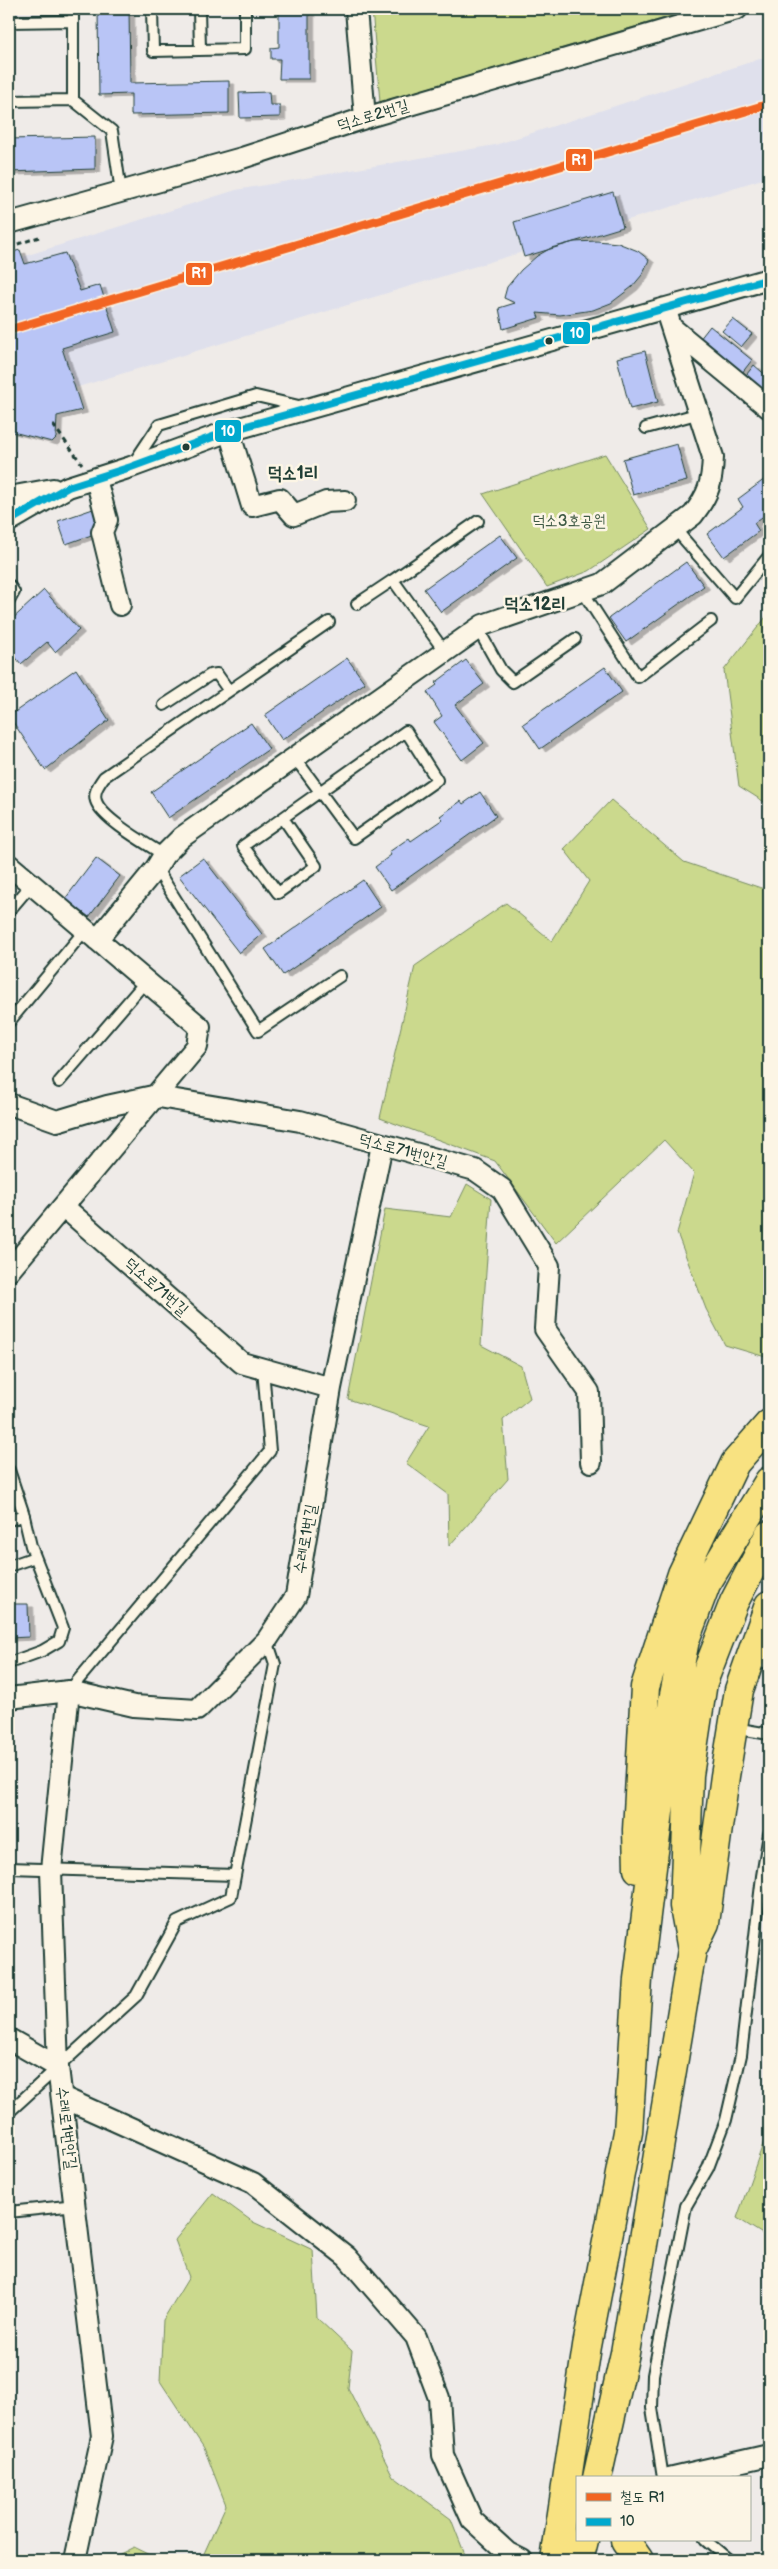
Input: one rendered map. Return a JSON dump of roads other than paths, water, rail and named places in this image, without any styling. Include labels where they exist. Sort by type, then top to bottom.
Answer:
[{"type":"highway","points":[[638,1980],[637,1830],[645,1687],[682,1574],[735,1463],[769,1424]]},
{"type":"highway","points":[[555,2560],[587,2346],[628,2132],[638,1980],[673,1700],[685,1640],[706,1584],[769,1481]]},
{"type":"highway","points":[[692,1950],[684,1906],[689,1775],[703,1682],[734,1602],[769,1535]]},
{"type":"highway","points":[[598,2476],[626,2344],[663,2136],[692,1950],[706,1923],[739,1690],[760,1660],[769,1605]]},
{"type":"highway","points":[[610,2476],[616,2437],[611,2415]]},
{"type":"highway","points":[[579,2560],[584,2542]]},
{"type":"highway","points":[[626,2542],[639,2560]]},
{"type":"street","points":[[356,9],[365,118]]},
{"type":"street","name":"덕소로2번길","points":[[9,223],[242,158],[365,118],[737,9]]},
{"type":"street","points":[[9,521],[89,473],[131,467],[229,431],[769,279]]},
{"type":"street","points":[[92,934],[182,837],[483,625],[602,584],[676,530],[693,515],[704,500],[712,480],[713,457],[665,308]]},
{"type":"street","points":[[672,328],[769,408]]},
{"type":"street","points":[[229,431],[252,506],[280,498],[294,515],[326,502],[345,501]]},
{"type":"street","points":[[89,473],[107,520],[102,532],[120,605]]},
{"type":"street","points":[[9,497],[68,487]]},
{"type":"street","points":[[9,865],[200,1027],[197,1046],[9,1271]]},
{"type":"street","name":"덕소로71번안길","points":[[9,1104],[57,1121],[107,1106],[154,1096],[300,1121],[382,1146],[475,1170],[502,1189],[549,1266],[546,1329],[589,1392],[591,1462]]},
{"type":"street","name":"수레로1번길","points":[[9,1698],[69,1691],[134,1706],[197,1710],[268,1640],[296,1596],[331,1388],[382,1146]]},
{"type":"street","name":"덕소로71번길","points":[[64,1207],[242,1363],[331,1388]]},
{"type":"street","name":"수레로1번안길","points":[[69,1691],[51,1870],[58,2067],[76,2204],[102,2436],[75,2560]]},
{"type":"street","points":[[9,2039],[58,2067]]},
{"type":"street","points":[[62,2097],[253,2183],[347,2257],[416,2337],[439,2398],[443,2455],[472,2520],[508,2553],[522,2560]]},
{"type":"street","points":[[678,2476],[769,2455]]},
{"type":"lane","points":[[72,100],[73,9]]},
{"type":"lane","points":[[152,9],[153,50],[245,49],[244,9]]},
{"type":"lane","points":[[199,9],[200,49]]},
{"type":"lane","points":[[9,22],[73,21]]},
{"type":"lane","points":[[9,101],[72,100],[112,131],[121,192]]},
{"type":"lane","points":[[131,467],[159,425],[256,396],[308,408]]},
{"type":"lane","points":[[646,428],[700,412]]},
{"type":"lane","points":[[357,604],[478,521]]},
{"type":"lane","points":[[676,530],[735,598],[769,556]]},
{"type":"lane","points":[[393,580],[445,652]]},
{"type":"lane","points":[[9,585],[14,592],[9,601]]},
{"type":"lane","points":[[583,592],[638,677],[711,620]]},
{"type":"lane","points":[[329,622],[104,777],[96,787],[95,800],[103,812],[160,862],[258,1032],[340,976]]},
{"type":"lane","points":[[478,629],[501,670],[513,682],[575,639]]},
{"type":"lane","points":[[164,705],[210,675],[217,674],[229,690]]},
{"type":"lane","points":[[283,818],[316,866],[278,893],[243,846],[320,792],[406,731],[437,780],[354,838],[320,792],[295,758]]},
{"type":"lane","points":[[9,911],[31,885]]},
{"type":"lane","points":[[9,1022],[92,934]]},
{"type":"lane","points":[[59,1082],[146,981]]},
{"type":"lane","points":[[69,1691],[270,1451],[263,1369]]},
{"type":"lane","points":[[9,1470],[35,1557],[63,1628],[59,1641],[42,1651],[9,1662]]},
{"type":"lane","points":[[9,1520],[24,1515]]},
{"type":"lane","points":[[9,1566],[35,1557]]},
{"type":"lane","points":[[9,2112],[136,1996],[177,1922],[231,1898],[275,1664],[268,1640]]},
{"type":"lane","points":[[733,1728],[769,1734]]},
{"type":"lane","points":[[663,2476],[652,2408],[653,2374],[686,2206],[708,2168],[726,2120],[741,2055],[762,1876],[769,1834]]},
{"type":"lane","points":[[9,1868],[235,1875]]},
{"type":"lane","points":[[9,2212],[76,2204]]},
{"type":"lane","points":[[707,2542],[729,2560]]},
{"type":"rail line","name":"R1","points":[[9,330],[769,104]]},
{"type":"district","name":"덕소1리","points":[[293,473]]},
{"type":"district","name":"덕소12리","points":[[535,604]]},
{"type":"park label","name":"덕소3호공원","points":[[569,521]]}]
